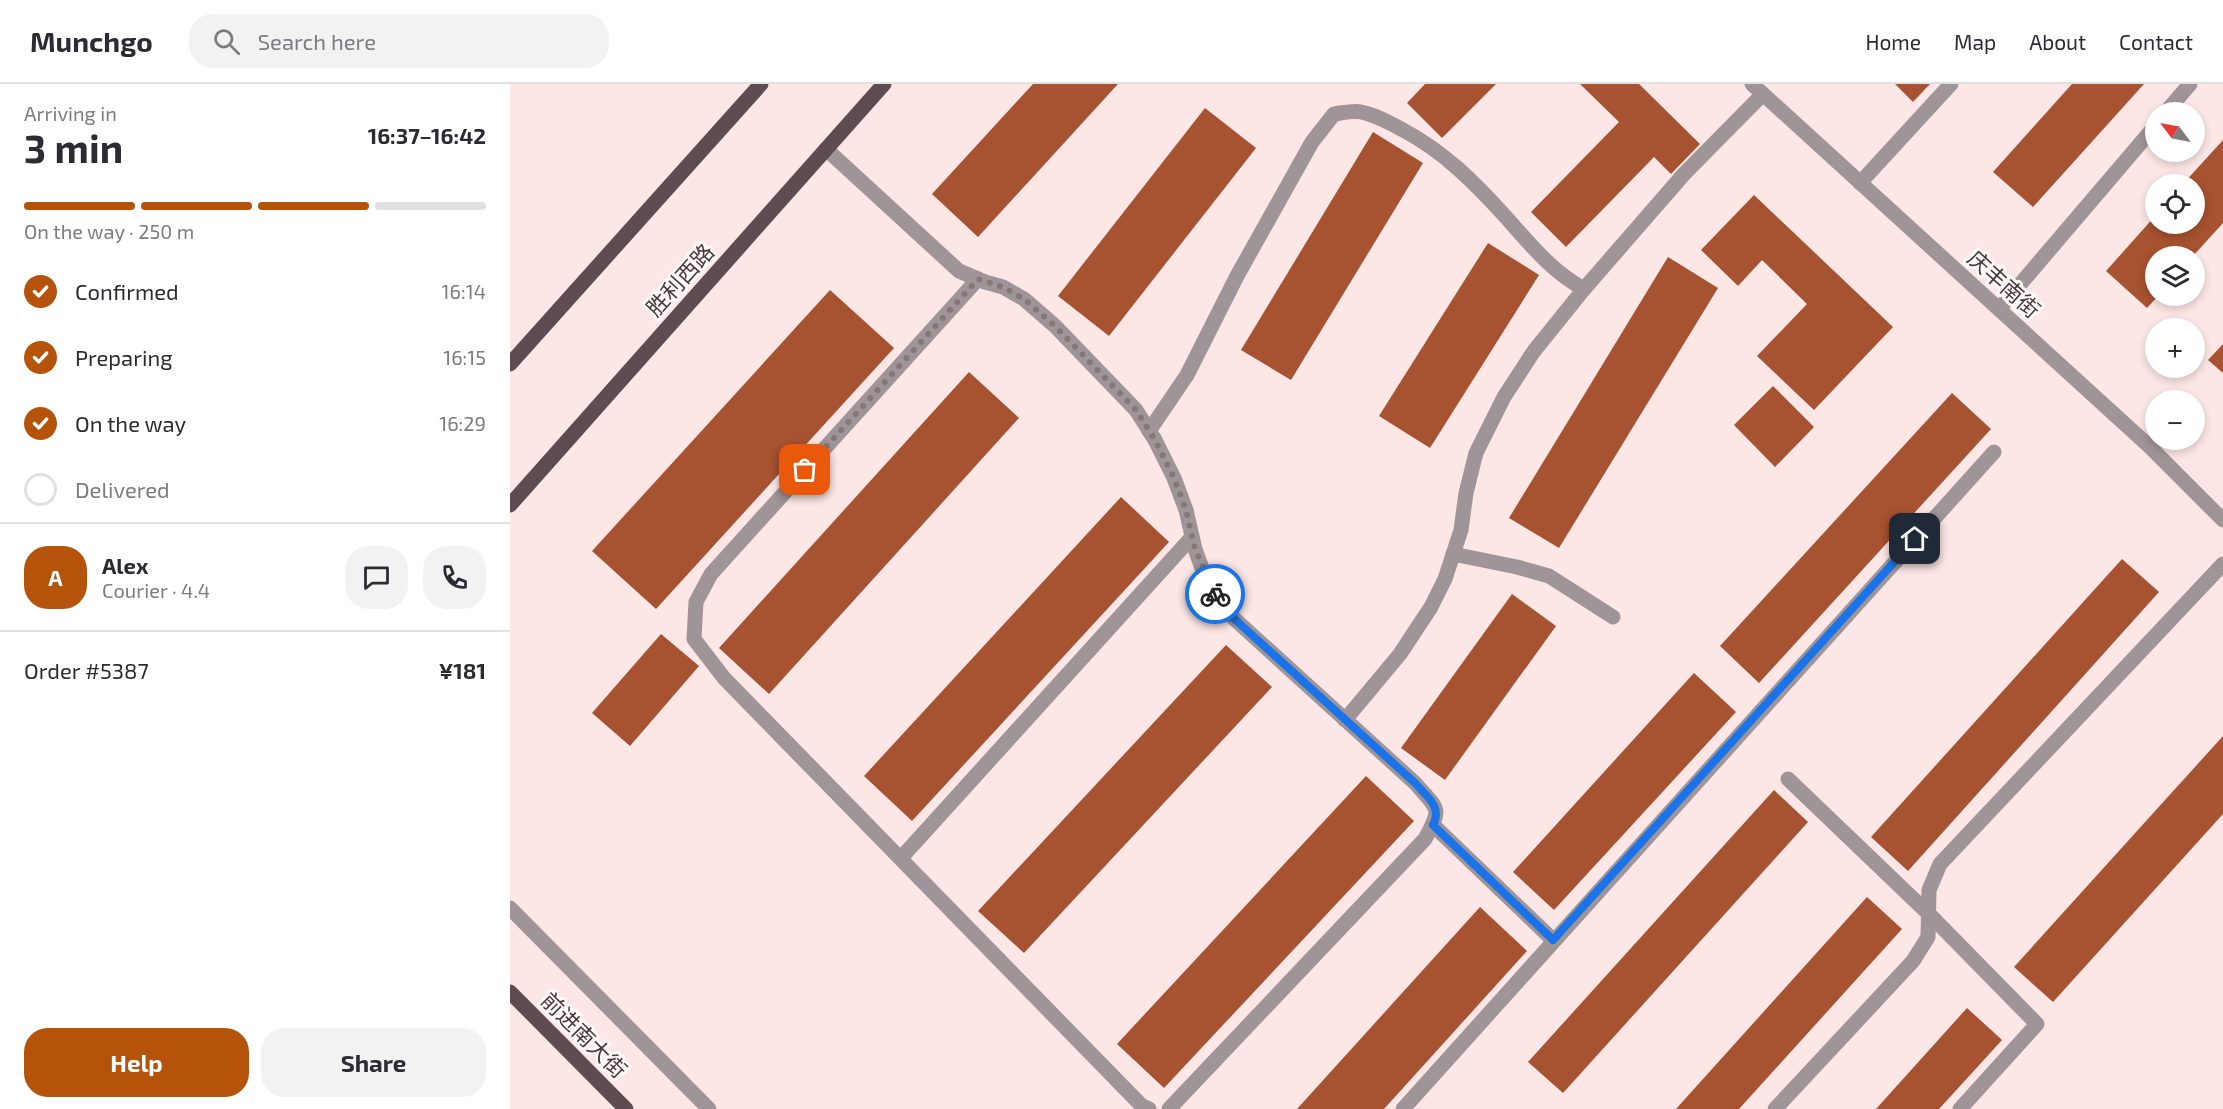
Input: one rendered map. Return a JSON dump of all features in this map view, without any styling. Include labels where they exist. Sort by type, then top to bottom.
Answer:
[{"type":"main road","points":[[510,364],[760,84]]},
{"type":"main road","name":"胜利西路","points":[[510,505],[884,84]]},
{"type":"main road","name":"前进南大街","points":[[510,992],[626,1109]]},
{"type":"street","points":[[1860,183],[1951,84]]},
{"type":"street","points":[[2175,102],[2190,84]]},
{"type":"street","points":[[1345,720],[1379,681],[1417,631],[1441,589],[1461,530],[1466,493],[1476,453],[1504,397],[1534,351],[1584,289],[1758,89]]},
{"type":"street","name":"庆丰南街","points":[[1758,89],[2149,446],[2223,520]]},
{"type":"street","points":[[1149,431],[1187,375],[1237,276],[1312,142],[1334,114],[1360,111],[1386,121],[1446,158],[1474,183],[1534,249],[1565,279],[1584,289]]},
{"type":"street","points":[[1999,309],[2145,138]]},
{"type":"street","points":[[826,149],[959,271],[1003,287],[1024,299],[1055,326],[1136,410],[1174,478],[1186,510],[1203,571],[1212,591],[1229,614],[1415,783],[1436,809],[1437,818],[1425,839],[1169,1109]]},
{"type":"street","points":[[978,279],[711,574],[696,602],[694,639],[724,678],[1142,1106],[1149,1109]]},
{"type":"street","points":[[1403,1109],[1994,452]]},
{"type":"street","points":[[901,858],[1192,537]]},
{"type":"street","points":[[1453,554],[1549,576],[1613,617]]},
{"type":"street","points":[[1775,1109],[1913,961],[1928,938],[1929,890],[1940,864],[2223,564]]},
{"type":"street","points":[[1788,778],[1930,915],[2037,1024],[1960,1109]]},
{"type":"street","points":[[1433,825],[1553,940]]},
{"type":"street","points":[[510,908],[710,1109]]},
{"type":"building","points":[[1033,84],[1118,84],[978,237],[932,194]]},
{"type":"building","points":[[1425,84],[1496,84],[1442,138],[1407,103]]},
{"type":"building","points":[[1580,84],[1639,84],[1700,144],[1671,174],[1654,157],[1566,247],[1531,212],[1619,122]]},
{"type":"building","points":[[1895,84],[1930,84],[1913,102]]},
{"type":"building","points":[[2072,84],[2144,84],[2033,207],[1993,172]]},
{"type":"building","points":[[1205,108],[1256,148],[1109,336],[1058,296]]},
{"type":"building","points":[[1373,132],[1423,163],[1291,380],[1241,350]]},
{"type":"building","points":[[2223,140],[2223,223],[2202,246],[2145,246],[2145,306],[2149,306],[2147,308],[2106,271],[2145,227],[2145,234],[2205,234],[2205,174],[2192,174]]},
{"type":"building","points":[[1754,195],[1893,327],[1814,410],[1757,356],[1807,304],[1762,260],[1738,286],[1701,250]]},
{"type":"building","points":[[1488,243],[1539,275],[1430,448],[1379,416]]},
{"type":"building","points":[[1668,257],[1718,288],[1559,548],[1509,518]]},
{"type":"building","points":[[830,290],[894,348],[656,609],[592,551]]},
{"type":"building","points":[[2223,344],[2223,373],[2208,360]]},
{"type":"building","points":[[969,372],[1019,418],[769,694],[719,648]]},
{"type":"building","points":[[1773,386],[1814,427],[1775,467],[1734,425]]},
{"type":"building","points":[[1952,393],[1991,429],[1759,683],[1720,646]]},
{"type":"building","points":[[1121,497],[1169,542],[912,821],[864,776]]},
{"type":"building","points":[[2122,559],[2159,592],[1908,871],[1871,837]]},
{"type":"building","points":[[1512,594],[1556,626],[1445,780],[1401,748]]},
{"type":"building","points":[[661,634],[699,666],[630,746],[592,713]]},
{"type":"building","points":[[1226,645],[1272,687],[1024,953],[978,911]]},
{"type":"building","points":[[1694,673],[1736,712],[1554,910],[1513,872]]},
{"type":"building","points":[[2223,736],[2223,814],[2053,1002],[2014,967]]},
{"type":"building","points":[[1366,776],[1414,821],[1164,1088],[1117,1044]]},
{"type":"building","points":[[1774,790],[1808,822],[1563,1093],[1528,1062]]},
{"type":"building","points":[[1867,897],[1902,929],[1739,1109],[1676,1109]]},
{"type":"building","points":[[1480,907],[1527,951],[1384,1109],[1297,1109]]},
{"type":"building","points":[[1967,1008],[2002,1040],[1939,1109],[1876,1109]]},
{"type":"way so far","points":[[805,470],[978,279],[1003,287],[1024,299],[1055,326],[1136,410],[1155,440],[1174,478],[1186,510],[1195,549],[1215,594]]},
{"type":"route","points":[[1215,594],[1229,614],[1415,783],[1436,809],[1437,818],[1433,825],[1553,940],[1915,539]]}]
